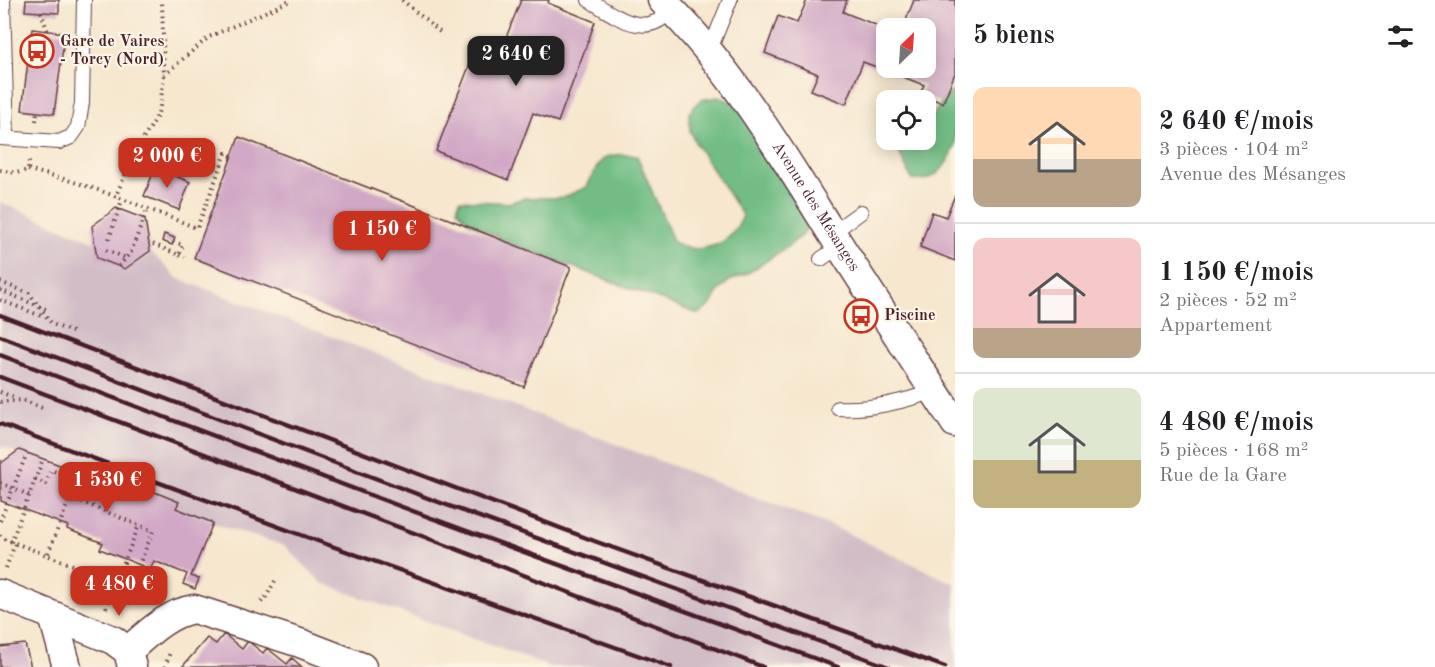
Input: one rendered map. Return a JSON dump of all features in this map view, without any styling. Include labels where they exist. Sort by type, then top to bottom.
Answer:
[{"type":"street","name":"Avenue des Mésanges","points":[[670,3],[763,123],[831,246],[955,423]]},
{"type":"street","points":[[2,583],[53,616],[113,640],[130,659],[153,629],[181,611],[194,609],[300,643],[362,667]]},
{"type":"street","points":[[53,616],[67,667]]},
{"type":"lane","points":[[3,0],[3,138],[59,142],[71,137],[78,127],[82,102],[84,0]]},
{"type":"lane","points":[[590,0],[614,16],[638,26],[657,23],[670,3]]},
{"type":"lane","points":[[709,52],[730,0]]},
{"type":"lane","points":[[831,246],[861,212]]},
{"type":"lane","points":[[838,408],[853,409],[891,404],[934,391]]},
{"type":"path","points":[[115,198],[134,154],[156,118],[163,92],[165,75],[162,0]]},
{"type":"path","points":[[165,75],[209,37],[292,0]]},
{"type":"path","points":[[402,0],[441,33]]},
{"type":"path","points":[[41,12],[48,32]]},
{"type":"path","points":[[28,170],[59,177],[197,228],[226,153],[232,156]]},
{"type":"path","points":[[109,239],[122,200]]},
{"type":"path","points":[[119,266],[131,252],[147,210]]},
{"type":"path","points":[[173,242],[183,245],[179,255]]},
{"type":"path","points":[[153,244],[185,257]]},
{"type":"path","points":[[106,250],[126,258]]},
{"type":"path","points":[[0,282],[29,293],[52,324],[75,333]]},
{"type":"path","points":[[0,290],[48,310]]},
{"type":"path","points":[[0,300],[45,317]]},
{"type":"path","points":[[0,392],[14,397]]},
{"type":"path","points":[[0,401],[22,400],[45,409]]},
{"type":"path","points":[[0,401],[10,404]]},
{"type":"path","points":[[0,521],[27,453]]},
{"type":"path","points":[[2,583],[13,543],[43,459]]},
{"type":"path","points":[[35,479],[46,484],[51,470],[77,480],[47,555]]},
{"type":"path","points":[[0,483],[29,495]]},
{"type":"path","points":[[70,497],[153,531],[139,565]]},
{"type":"path","points":[[105,610],[139,525]]},
{"type":"path","points":[[0,535],[13,543],[155,596]]},
{"type":"path","points":[[260,602],[266,597],[275,581]]},
{"type":"shaded area","points":[[0,202],[95,242],[97,258],[125,269],[150,251],[177,278],[834,527],[955,584],[955,667],[550,667],[322,583],[285,546],[213,523],[176,508],[179,502],[128,482],[125,489],[0,446]]},
{"type":"green space","points":[[955,90],[955,147],[944,167],[934,176],[928,179],[912,180],[898,150],[936,150],[936,111],[945,98]]},
{"type":"green space","points":[[718,97],[752,109],[809,222],[804,233],[790,245],[748,273],[729,281],[717,293],[710,306],[698,314],[510,243],[470,223],[457,209],[460,200],[509,203],[524,198],[562,198],[587,187],[600,163],[609,156],[637,156],[674,243],[698,249],[720,243],[731,235],[743,216],[696,144],[690,131],[689,113],[700,100]]},
{"type":"building","points":[[26,0],[59,0],[59,13],[25,11]]},
{"type":"building","points":[[521,0],[549,0],[548,3],[595,22],[558,122],[533,113],[508,180],[436,151],[475,51],[497,60]]},
{"type":"building","points":[[807,0],[847,0],[843,12],[876,25],[876,67],[863,62],[846,104],[811,90],[818,74],[765,53],[778,16],[797,23]]},
{"type":"building","points":[[914,0],[955,0],[955,73],[943,103],[936,100],[936,90],[922,90],[924,85],[905,78],[936,78],[936,18],[907,18]]},
{"type":"building","points":[[32,29],[65,33],[54,114],[22,110]]},
{"type":"building","points":[[239,137],[571,267],[524,387],[194,258]]},
{"type":"building","points":[[155,168],[190,182],[179,210],[144,196]]},
{"type":"building","points":[[955,195],[955,261],[920,247],[932,212],[946,217]]},
{"type":"building","points":[[116,208],[145,219],[150,251],[125,269],[97,258],[92,226]]},
{"type":"building","points":[[164,234],[175,238],[172,245],[162,241]]},
{"type":"building","points":[[19,450],[125,489],[128,481],[179,502],[176,508],[213,523],[191,576],[199,579],[195,589],[183,584],[187,574],[154,561],[150,569],[100,549],[103,543],[67,529],[68,526],[1,501],[0,464]]},
{"type":"building","points":[[224,634],[242,649],[248,641],[263,653],[267,648],[287,664],[292,658],[302,667],[182,667],[207,638],[216,644]]},
{"type":"building","points":[[25,644],[31,667],[0,667],[0,647]]},
{"type":"railway","points":[[0,315],[597,542],[945,667]]},
{"type":"railway","points":[[0,336],[433,500],[889,667]]},
{"type":"railway","points":[[0,355],[426,516],[838,667]]},
{"type":"railway","points":[[0,377],[763,667]]},
{"type":"railway","points":[[0,424],[312,539],[671,667]]},
{"type":"place","name":"Gare de Vaires - Torcy (Nord)","points":[[37,51]]},
{"type":"place","name":"Piscine","points":[[861,316]]}]
